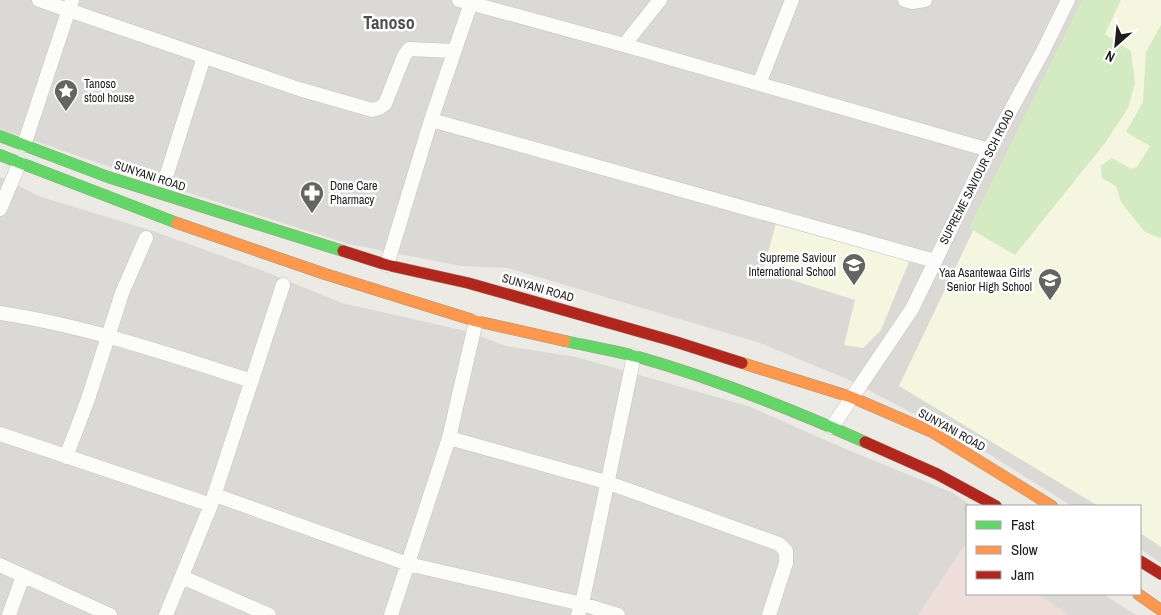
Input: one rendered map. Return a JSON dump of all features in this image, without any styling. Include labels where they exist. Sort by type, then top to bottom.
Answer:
[{"type":"main road","name":"SUNYANI ROAD","points":[[0,136],[108,177],[387,265],[478,285],[673,341],[851,397],[932,432],[1050,505]]},
{"type":"main road","points":[[0,154],[171,221],[325,274],[476,321],[634,356],[697,375],[832,427],[937,474],[994,505]]},
{"type":"main road","points":[[1141,562],[1161,574]]},
{"type":"main road","points":[[1139,595],[1161,610]]},
{"type":"street","points":[[39,0],[71,5],[204,56],[300,89],[372,110],[384,104],[404,56],[410,49],[454,51]]},
{"type":"street","points":[[624,45],[660,0]]},
{"type":"street","points":[[759,84],[792,0]]},
{"type":"street","points":[[905,0],[912,2],[925,0]]},
{"type":"street","name":"SUPREME SAVIOUR SCH ROAD","points":[[832,427],[909,314],[989,150],[1043,51],[1068,0]]},
{"type":"street","points":[[387,265],[454,51],[467,1],[989,150]]},
{"type":"street","points":[[24,145],[71,5]]},
{"type":"street","points":[[166,177],[204,56]]},
{"type":"street","points":[[431,120],[935,261]]},
{"type":"street","points":[[0,210],[20,162]]},
{"type":"street","points":[[66,457],[88,399],[130,272],[146,238]]},
{"type":"street","points":[[166,615],[213,500],[283,285]]},
{"type":"street","points":[[0,313],[108,336],[252,381]]},
{"type":"street","points":[[392,615],[449,438],[476,321]]},
{"type":"street","points":[[580,610],[634,356]]},
{"type":"street","points":[[0,434],[66,457],[213,500],[408,564],[580,610],[618,615]]},
{"type":"street","points":[[449,438],[606,482],[783,546],[786,551],[786,563],[769,615]]},
{"type":"street","points":[[0,565],[110,615]]},
{"type":"street","points":[[9,615],[23,576]]},
{"type":"street","points":[[182,576],[269,615]]},
{"type":"shaded area","points":[[0,0],[1161,0],[1161,563],[1141,550],[1141,505],[1070,505],[976,446],[847,379],[760,343],[508,268],[461,266],[349,244],[142,178],[0,129]]},
{"type":"shaded area","name":"Yaa Asantewaa Girls' Senior High School","points":[[1083,0],[1161,0],[1161,547],[1141,534],[1141,505],[1096,505],[899,386]]},
{"type":"shaded area","points":[[0,177],[41,197],[150,230],[261,270],[342,303],[466,331],[506,346],[576,357],[748,406],[953,493],[971,505],[966,505],[966,595],[1105,595],[1136,615],[0,615]]},
{"type":"shaded area","name":"Supreme Saviour International School","points":[[777,219],[910,259],[881,330],[863,348],[844,345],[855,300],[763,271]]},
{"type":"shaded area","points":[[966,543],[966,595],[1040,595],[1069,615],[918,615]]},
{"type":"green space","points":[[1082,0],[1121,0],[1105,34],[1131,51],[1135,83],[1128,108],[1105,143],[1015,255],[969,228]]},
{"type":"green space","points":[[1161,25],[1160,238],[1145,232],[1121,202],[1116,186],[1102,178],[1101,166],[1112,158],[1131,169],[1137,167],[1150,146],[1126,132],[1143,102],[1146,52]]},
{"type":"traffic: fast","points":[[0,136],[108,177],[343,251]]},
{"type":"traffic: fast","points":[[0,155],[177,223]]},
{"type":"traffic: fast","points":[[565,341],[635,356],[723,384],[865,442]]},
{"type":"traffic: slow","points":[[177,223],[325,274],[476,321],[565,341]]},
{"type":"traffic: slow","points":[[742,363],[851,397],[932,432],[1050,505]]},
{"type":"traffic: slow","points":[[1139,595],[1161,610]]},
{"type":"traffic: jam","points":[[343,251],[387,265],[468,283],[673,341],[742,363]]},
{"type":"traffic: jam","points":[[865,442],[937,474],[994,505]]},
{"type":"traffic: jam","points":[[1141,562],[1161,574]]},
{"type":"place","name":"Tanoso stool house","points":[[66,112]]},
{"type":"place","name":"Done Care Pharmacy","points":[[312,214]]},
{"type":"place","name":"Supreme Saviour International School","points":[[854,286]]},
{"type":"place","name":"Yaa Asantewaa Girls' Senior High School","points":[[1050,301]]},
{"type":"district","name":"Tanoso","points":[[389,23]]}]
